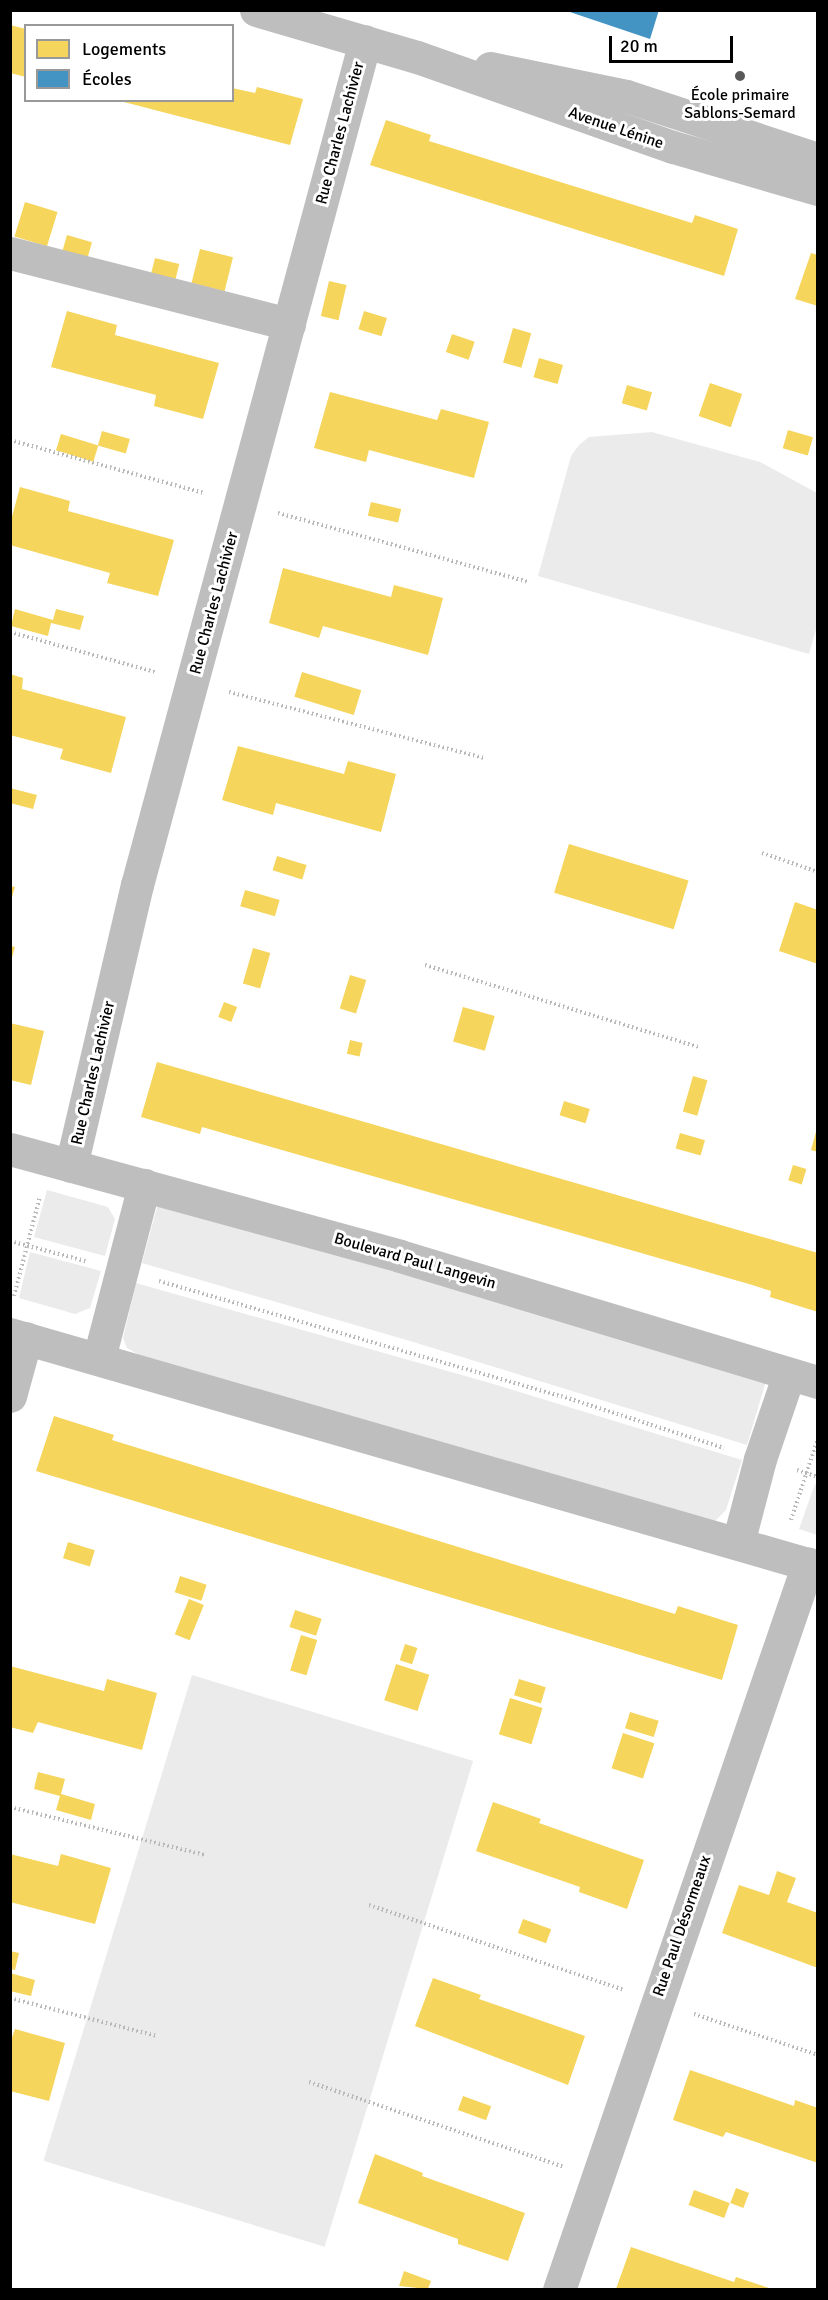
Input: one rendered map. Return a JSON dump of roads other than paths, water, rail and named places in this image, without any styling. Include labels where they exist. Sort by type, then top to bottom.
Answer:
[{"type":"street","name":"Avenue Lénine","points":[[256,10],[417,57],[673,147],[818,189]]},
{"type":"street","name":"Rue Charles Lachivier","points":[[60,1163],[365,42]]},
{"type":"street","name":"Avenue Lénine","points":[[417,57],[516,72],[626,96],[818,159]]},
{"type":"street","points":[[10,253],[289,324]]},
{"type":"street","name":"Boulevard Paul Langevin","points":[[10,1149],[400,1256],[803,1378]]},
{"type":"street","points":[[99,1358],[144,1185]]},
{"type":"street","points":[[10,1396],[18,1336],[802,1563]]},
{"type":"street","points":[[738,1543],[760,1459],[803,1378]]},
{"type":"street","name":"Rue Paul Désormeaux","points":[[559,2289],[802,1563]]},
{"type":"place","name":"École primaire Sablons-Semard","points":[[740,76]]}]
